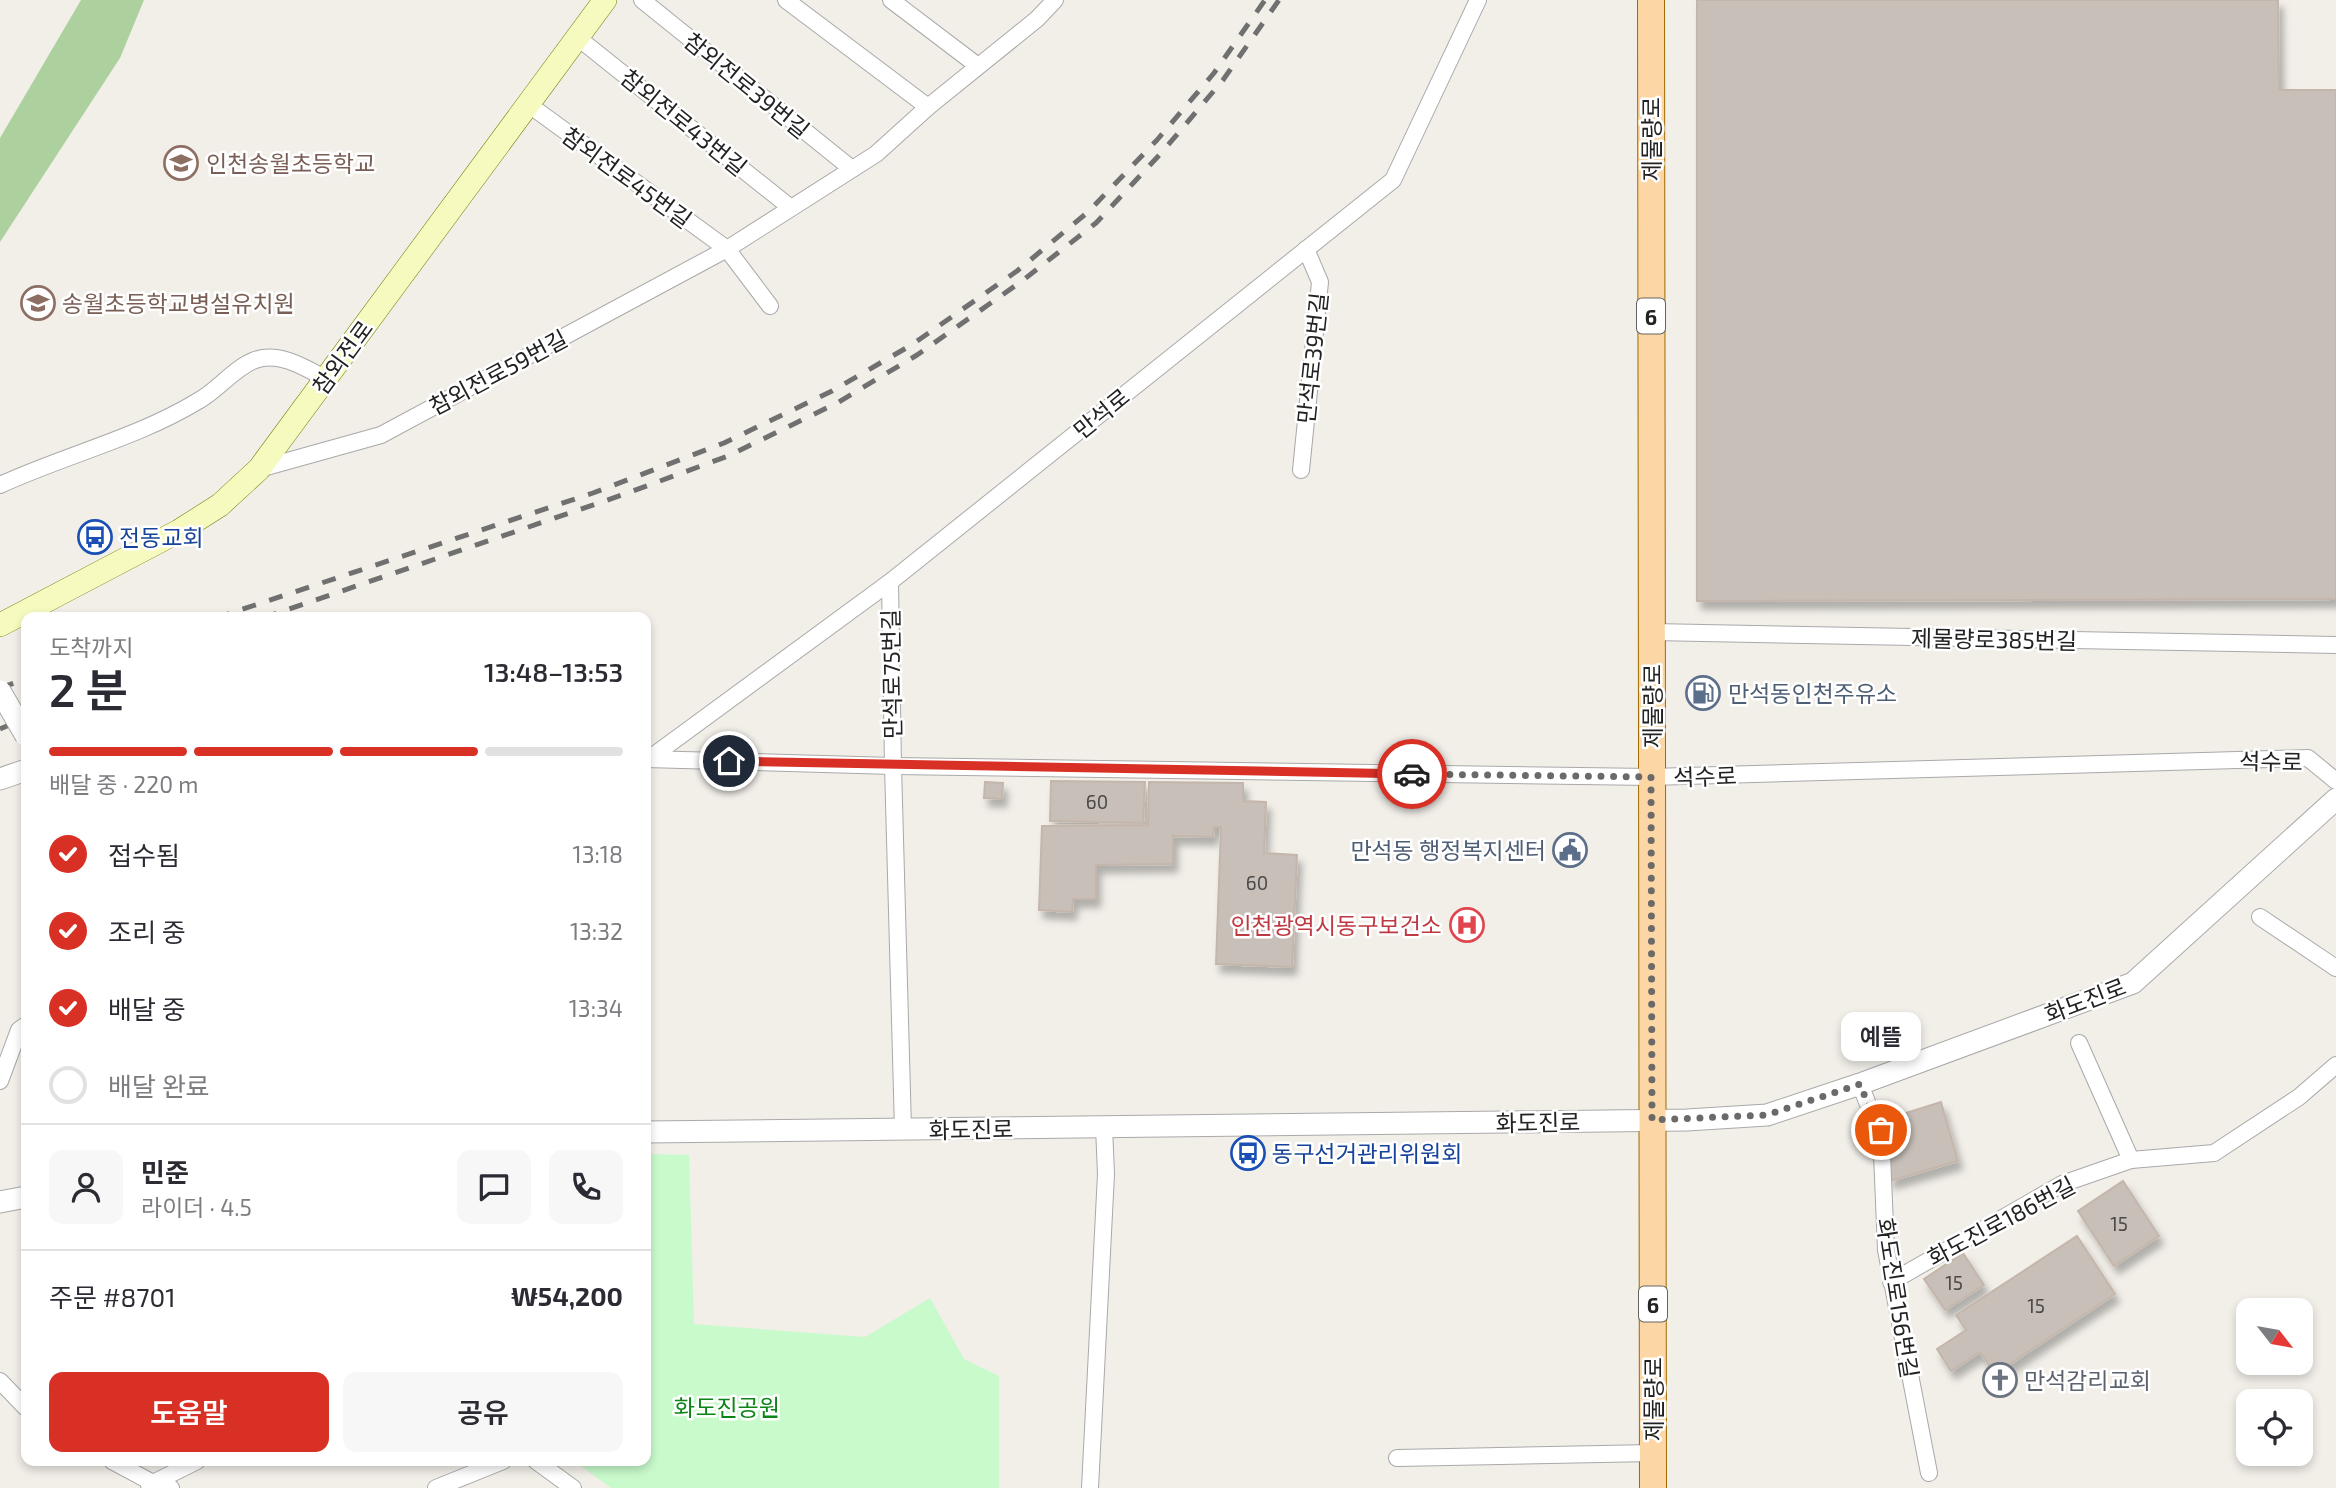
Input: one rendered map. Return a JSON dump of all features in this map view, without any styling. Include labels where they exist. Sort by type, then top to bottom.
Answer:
[{"type":"main road","name":"참외전로","points":[[25,612],[179,531],[220,506],[259,469],[605,0]]},
{"type":"main road","name":"제물량로","points":[[1651,0],[1653,1488]]},
{"type":"main road","name":"참외전로","points":[[0,625],[21,614]]},
{"type":"street","name":"참외전로39번길","points":[[642,0],[852,169]]},
{"type":"street","points":[[891,0],[978,66]]},
{"type":"street","name":"만석로","points":[[651,756],[890,582],[1393,180],[1478,0]]},
{"type":"street","points":[[789,1],[928,107]]},
{"type":"street","name":"참외전로59번길","points":[[259,469],[381,435],[727,249],[876,154],[928,107],[1037,19],[1049,2]]},
{"type":"street","name":"참외전로43번길","points":[[578,37],[791,208]]},
{"type":"street","name":"참외전로45번길","points":[[528,104],[727,249]]},
{"type":"street","points":[[727,249],[770,306]]},
{"type":"street","name":"만석로39번길","points":[[1301,470],[1320,282],[1306,249]]},
{"type":"street","points":[[0,485],[200,401],[255,360],[292,362],[326,379]]},
{"type":"street","name":"만석로75번길","points":[[890,582],[892,766],[903,1129]]},
{"type":"street","name":"제물량로385번길","points":[[1652,632],[2336,645]]},
{"type":"street","points":[[0,691],[21,727]]},
{"type":"street","name":"석수로","points":[[651,760],[1651,777],[2308,758],[2336,781]]},
{"type":"street","points":[[0,779],[21,772]]},
{"type":"street","name":"화도진로","points":[[651,1132],[1652,1120],[1767,1115],[1860,1084],[2133,983],[2336,799]]},
{"type":"street","points":[[2260,917],[2336,968]]},
{"type":"street","points":[[0,1081],[21,1029]]},
{"type":"street","points":[[2079,1043],[2132,1160]]},
{"type":"street","name":"화도진로186번길","points":[[1891,1282],[2062,1184],[2132,1160],[2214,1153],[2299,1097],[2336,1065]]},
{"type":"street","name":"화도진로156번길","points":[[1860,1084],[1881,1130],[1886,1250],[1929,1473]]},
{"type":"street","points":[[1090,1488],[1105,1174],[1104,1126]]},
{"type":"street","points":[[0,1202],[21,1198]]},
{"type":"street","points":[[0,1381],[21,1403]]},
{"type":"street","name":"제물량로","points":[[1397,1458],[1653,1453]]},
{"type":"street","points":[[125,1466],[150,1486],[171,1488]]},
{"type":"street","points":[[150,1486],[188,1466]]},
{"type":"street","points":[[436,1488],[491,1466]]},
{"type":"street","points":[[543,1466],[573,1488]]},
{"type":"green space","points":[[81,0],[144,0],[120,58],[0,242],[0,138]]},
{"type":"green space","name":"화도진공원","points":[[651,1154],[689,1155],[694,1324],[865,1337],[930,1298],[964,1359],[999,1376],[999,1488],[611,1488],[581,1466],[651,1466]]},
{"type":"building","points":[[1697,0],[2278,0],[2279,90],[2336,90],[2336,599],[1697,601]]},
{"type":"building","points":[[1051,781],[1145,782],[1143,823],[1050,821]]},
{"type":"building","points":[[985,782],[1003,783],[1002,799],[984,798]]},
{"type":"building","points":[[1149,782],[1243,783],[1243,801],[1266,802],[1264,853],[1297,855],[1292,967],[1216,964],[1221,827],[1214,827],[1213,837],[1173,836],[1173,864],[1096,865],[1096,899],[1073,899],[1072,912],[1039,910],[1042,826],[1148,825]]},
{"type":"building","points":[[1941,1102],[1958,1161],[1890,1181],[1886,1133],[1896,1116]]},
{"type":"building","points":[[2123,1181],[2159,1236],[2114,1266],[2078,1211]]},
{"type":"building","points":[[2077,1236],[2115,1294],[1995,1374],[1980,1352],[1951,1371],[1937,1349],[1966,1330],[1956,1315]]},
{"type":"building","points":[[1963,1253],[1984,1285],[1945,1310],[1924,1279]]},
{"type":"railway","points":[[234,612],[593,493],[724,443],[832,391],[913,344],[1017,271],[1088,212],[1157,140],[1214,73],[1265,0]]},
{"type":"railway","points":[[281,612],[728,456],[837,403],[917,355],[1022,281],[1096,223],[1163,151],[1223,80],[1279,0]]},
{"type":"railway","points":[[0,688],[21,681]]},
{"type":"railway","points":[[0,729],[21,720]]},
{"type":"way so far","points":[[1412,774],[1651,777],[1652,1120],[1767,1115],[1860,1084],[1881,1130]]},
{"type":"place","name":"인천송월초등학교","points":[[181,163]]},
{"type":"place","name":"송월초등학교병설유치원","points":[[38,303]]},
{"type":"place","name":"전동교회","points":[[95,537]]},
{"type":"place","name":"만석동인천주유소","points":[[1703,693]]},
{"type":"place","name":"만석동 행정복지센터","points":[[1570,850]]},
{"type":"place","name":"인천광역시동구보건소","points":[[1467,925]]},
{"type":"place","name":"예뜰","points":[[1881,1130]]},
{"type":"place","name":"동구선거관리위원회","points":[[1248,1153]]},
{"type":"place","name":"만석감리교회","points":[[2000,1380]]},
{"type":"route","points":[[729,761],[1412,774]]}]
